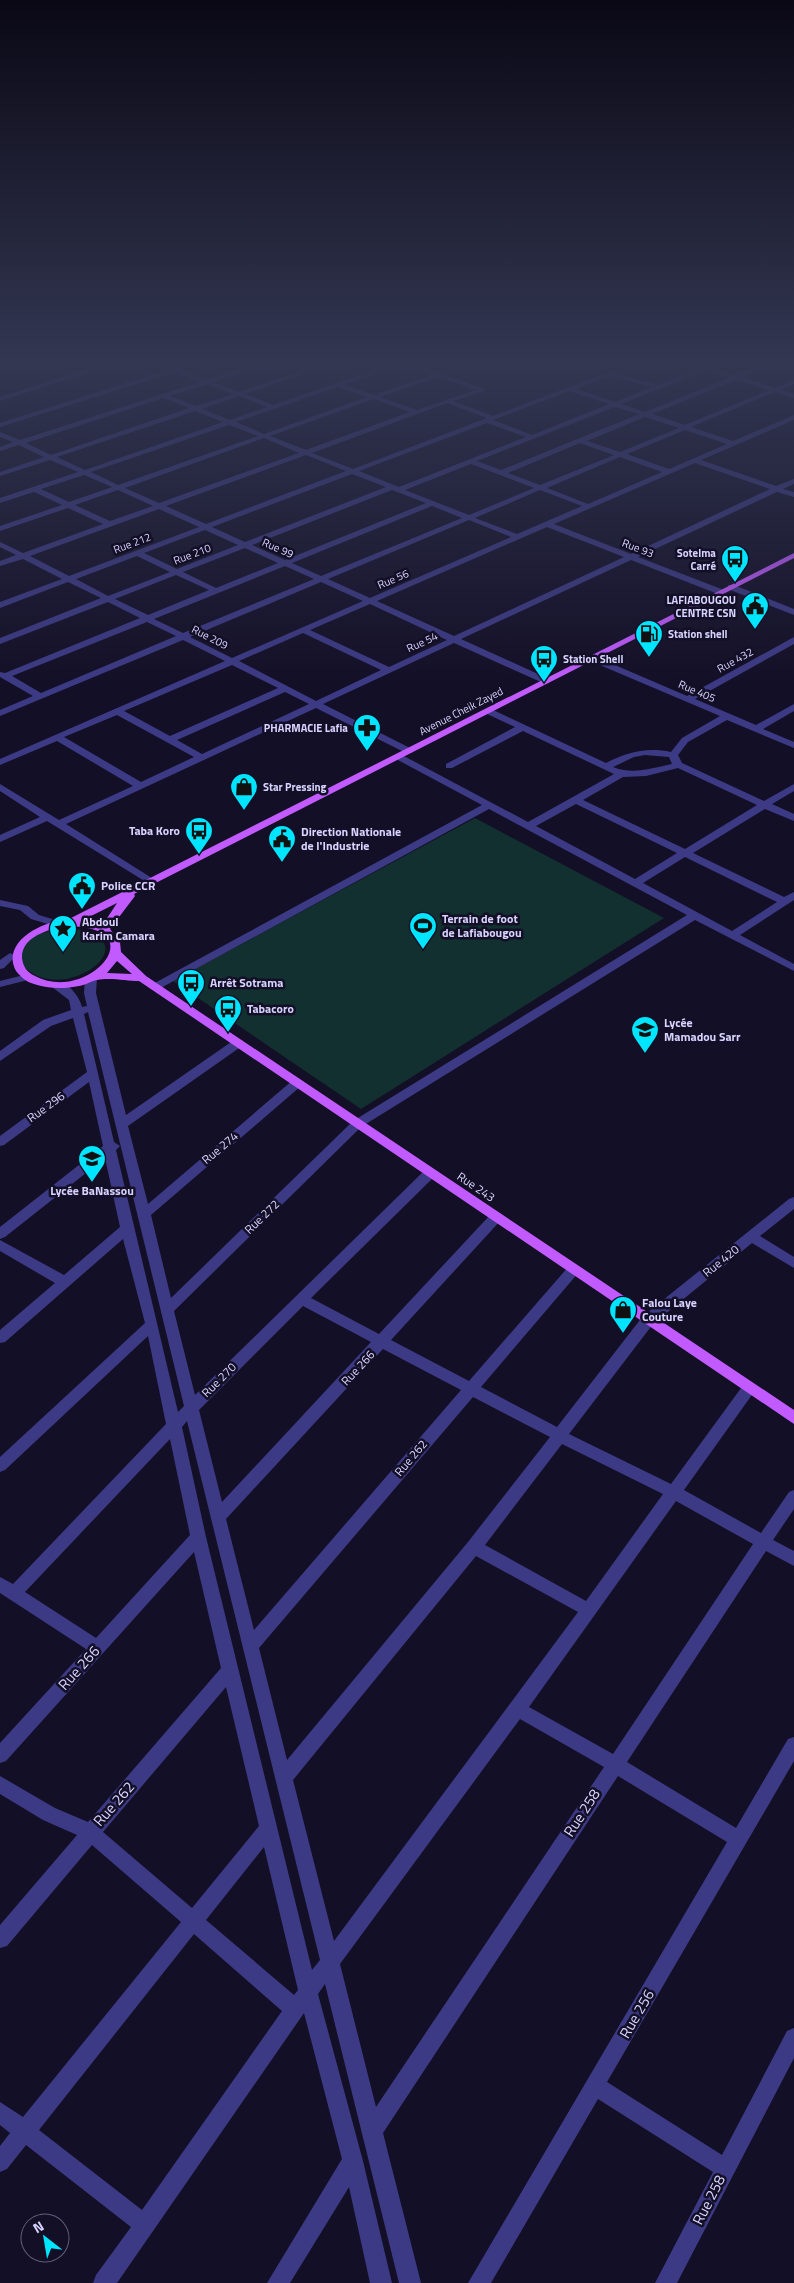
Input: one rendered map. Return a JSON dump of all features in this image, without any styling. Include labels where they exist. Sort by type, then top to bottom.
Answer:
[{"type":"main road","name":"Avenue Cheik Zayed","points":[[64,923],[151,882],[794,556]]},
{"type":"main road","name":"Avenue Cheik Zayed","points":[[104,930],[121,905],[138,888]]},
{"type":"main road","points":[[94,977],[110,966],[117,954],[117,945],[112,936],[104,930],[88,924],[64,923],[33,931],[22,938],[14,947],[10,956],[13,968],[24,978],[38,984],[56,986],[94,977],[142,978]]},
{"type":"main road","name":"Rue 243","points":[[117,954],[142,978],[155,987],[794,1418]]},
{"type":"street","points":[[0,501],[84,472]]},
{"type":"street","name":"Rue 99","points":[[84,472],[546,681]]},
{"type":"street","points":[[0,529],[164,472]]},
{"type":"street","points":[[0,564],[255,472]]},
{"type":"street","name":"Rue 212","points":[[0,604],[351,472]]},
{"type":"street","points":[[353,472],[517,537]]},
{"type":"street","name":"Rue 210","points":[[0,641],[245,545],[441,472]]},
{"type":"street","points":[[497,472],[588,506]]},
{"type":"street","points":[[0,713],[579,472]]},
{"type":"street","name":"Rue 56","points":[[0,762],[667,472]]},
{"type":"street","points":[[727,472],[794,495]]},
{"type":"street","name":"Rue 54","points":[[59,824],[794,481]]},
{"type":"street","points":[[34,489],[110,524]]},
{"type":"street","points":[[3,675],[148,619],[433,503]]},
{"type":"street","name":"Rue 93","points":[[546,524],[721,592]]},
{"type":"street","name":"Rue 209","points":[[0,544],[409,751]]},
{"type":"street","points":[[137,553],[217,591]]},
{"type":"street","points":[[731,587],[794,612]]},
{"type":"street","points":[[303,630],[388,670]]},
{"type":"street","name":"Rue 432","points":[[688,699],[794,640]]},
{"type":"street","name":"Rue 405","points":[[591,658],[794,745]]},
{"type":"street","points":[[3,675],[40,696]]},
{"type":"street","points":[[170,740],[284,688]]},
{"type":"street","points":[[756,729],[794,707]]},
{"type":"street","points":[[117,710],[202,757]]},
{"type":"street","points":[[488,711],[621,774],[646,773],[679,764]]},
{"type":"street","points":[[673,754],[685,740],[727,716]]},
{"type":"street","points":[[449,766],[523,727]]},
{"type":"street","points":[[57,737],[141,786]]},
{"type":"street","points":[[605,767],[639,751],[654,750],[673,754]]},
{"type":"street","points":[[673,754],[674,760],[679,764],[794,818]]},
{"type":"street","points":[[399,757],[794,968]]},
{"type":"street","points":[[529,826],[621,774]]},
{"type":"street","points":[[635,883],[794,787]]},
{"type":"street","points":[[1,788],[151,882]]},
{"type":"street","points":[[576,800],[784,901]]},
{"type":"street","points":[[155,987],[490,805]]},
{"type":"street","points":[[0,839],[48,816]]},
{"type":"street","points":[[733,935],[794,895]]},
{"type":"street","points":[[0,903],[24,908],[35,917],[64,923]]},
{"type":"street","name":"Rue 272","points":[[167,1310],[357,1124],[695,915]]},
{"type":"street","points":[[33,931],[35,917]]},
{"type":"street","points":[[0,966],[10,956]]},
{"type":"street","points":[[94,977],[85,1009],[93,1073],[109,1148],[175,1424],[198,1537],[308,1992],[353,2161],[381,2283]]},
{"type":"street","points":[[0,984],[24,978]]},
{"type":"street","points":[[56,986],[65,990],[85,1009],[122,1124],[250,1647],[410,2283]]},
{"type":"street","points":[[0,1057],[47,1023],[85,1009]]},
{"type":"street","points":[[122,1124],[238,1043]]},
{"type":"street","name":"Rue 296","points":[[0,1142],[93,1073]]},
{"type":"street","name":"Rue 274","points":[[144,1214],[297,1083]]},
{"type":"street","points":[[0,1234],[109,1148],[126,1143]]},
{"type":"street","name":"Rue 270","points":[[7,1589],[430,1173]]},
{"type":"street","name":"Rue 420","points":[[284,1777],[474,1547],[648,1320],[794,1202]]},
{"type":"street","name":"Rue 266","points":[[218,1517],[496,1217]]},
{"type":"street","points":[[0,1338],[127,1228]]},
{"type":"street","points":[[751,1237],[794,1263]]},
{"type":"street","points":[[0,1245],[64,1281]]},
{"type":"street","name":"Rue 262","points":[[250,1647],[574,1270]]},
{"type":"street","points":[[301,1299],[470,1389],[561,1434],[602,1458],[673,1492],[794,1559]]},
{"type":"street","points":[[0,1466],[152,1324]]},
{"type":"street","points":[[104,2283],[295,2009],[517,1709],[749,1388]]},
{"type":"street","name":"Rue 258","points":[[372,2131],[794,1496]]},
{"type":"street","name":"Rue 266","points":[[0,1755],[198,1537]]},
{"type":"street","points":[[474,1547],[588,1610]]},
{"type":"street","points":[[7,1589],[98,1648]]},
{"type":"street","name":"Rue 262","points":[[0,1939],[230,1670]]},
{"type":"street","points":[[517,1709],[740,1840]]},
{"type":"street","name":"Rue 256","points":[[479,2283],[794,1745]]},
{"type":"street","points":[[0,1784],[49,1814],[90,1832],[295,2009]]},
{"type":"street","points":[[0,2162],[192,1920],[268,1828]]},
{"type":"street","name":"Rue 258","points":[[666,2283],[794,2038]]},
{"type":"street","points":[[595,2086],[726,2169]]},
{"type":"street","points":[[0,2112],[145,2225]]},
{"type":"street","points":[[278,2283],[353,2161]]},
{"type":"green space","name":"Terrain de foot de Lafiabougou","points":[[475,818],[664,918],[361,1109],[173,981]]},
{"type":"green space","points":[[70,928],[95,935],[105,945],[103,957],[93,968],[76,976],[57,980],[38,976],[21,963],[23,947],[31,938],[44,933]]},
{"type":"place","name":"Sotelma Carré","points":[[735,583]]},
{"type":"place","name":"LAFIABOUGOU CENTRE CSN","points":[[755,630]]},
{"type":"place","name":"Station shell","points":[[649,658]]},
{"type":"place","name":"Station Shell","points":[[544,683]]},
{"type":"place","name":"PHARMACIE Lafia","points":[[367,752]]},
{"type":"place","name":"Star Pressing","points":[[244,811]]},
{"type":"place","name":"Taba Koro","points":[[199,855]]},
{"type":"place","name":"Direction Nationale de l'Industrie","points":[[282,863]]},
{"type":"place","name":"Police CCR","points":[[82,910]]},
{"type":"place","name":"Terrain de foot de Lafiabougou","points":[[423,950]]},
{"type":"place","name":"Abdoul Karim Camara","points":[[63,953]]},
{"type":"place","name":"Arrêt Sotrama","points":[[191,1007]]},
{"type":"place","name":"Tabacoro","points":[[228,1033]]},
{"type":"place","name":"Lycée Mamadou Sarr","points":[[645,1054]]},
{"type":"place","name":"Lycée BaNassou","points":[[92,1183]]},
{"type":"place","name":"Falou Laye Couture","points":[[623,1334]]}]
